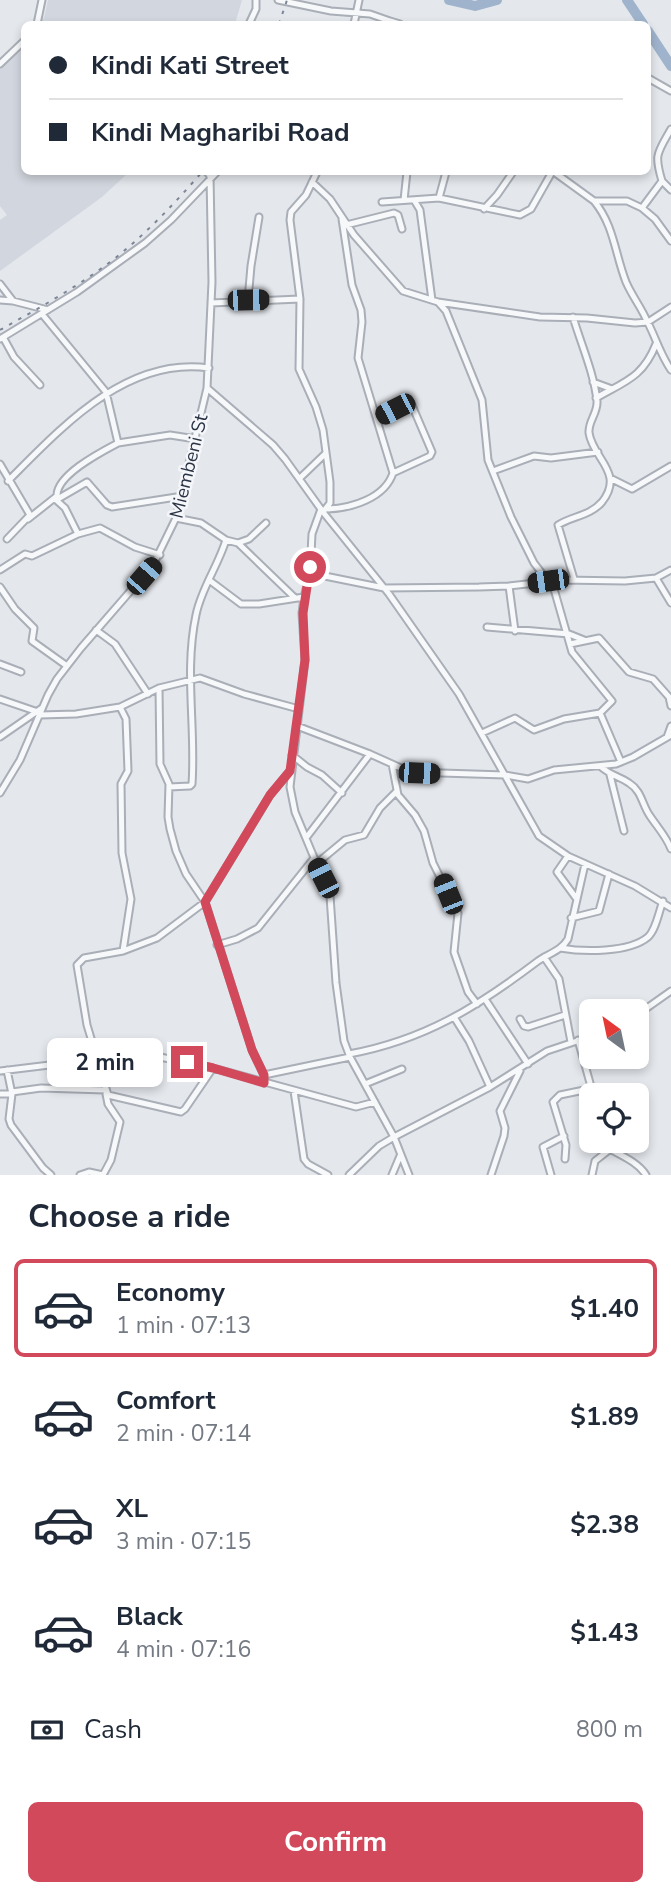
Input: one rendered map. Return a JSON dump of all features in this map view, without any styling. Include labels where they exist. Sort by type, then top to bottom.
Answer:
[{"type":"street","points":[[250,21],[256,9],[256,0]]},
{"type":"street","points":[[278,0],[331,11],[357,12],[384,21]]},
{"type":"street","points":[[356,21],[359,0]]},
{"type":"street","points":[[38,21],[41,1]]},
{"type":"street","points":[[0,64],[21,44]]},
{"type":"street","points":[[651,80],[671,91]]},
{"type":"street","points":[[671,129],[659,150],[656,163],[662,181],[671,190]]},
{"type":"street","points":[[40,385],[14,358],[1,338],[45,312],[145,243],[186,205],[208,175]]},
{"type":"street","name":"Miembeni St","points":[[0,793],[20,760],[40,712],[67,666],[160,555],[176,518],[196,439],[209,368],[213,220],[209,175]]},
{"type":"street","points":[[316,175],[306,195],[293,208],[290,216],[300,299],[299,369],[316,407],[327,453],[331,494],[312,534],[310,573],[303,613],[305,660],[290,771],[292,799],[330,896],[339,1013],[350,1056],[394,1137],[409,1175]]},
{"type":"street","points":[[404,201],[407,175]]},
{"type":"street","points":[[439,198],[445,175]]},
{"type":"street","points":[[484,209],[511,175]]},
{"type":"street","points":[[382,202],[439,198],[520,215],[527,212],[551,175]]},
{"type":"street","points":[[557,175],[594,201],[605,216],[626,280],[671,370]]},
{"type":"street","points":[[642,208],[662,181]]},
{"type":"street","points":[[312,182],[330,199],[346,225],[403,290],[435,301],[540,317],[648,322],[671,307]]},
{"type":"street","points":[[414,200],[420,210],[435,301],[453,327],[482,400],[486,448],[493,471],[520,537],[534,563],[554,589],[575,655],[612,701],[600,713],[564,719],[534,730],[515,718],[482,733]]},
{"type":"street","points":[[594,201],[627,201],[642,208],[655,219],[671,241]]},
{"type":"street","points":[[346,225],[394,213],[398,215],[401,229]]},
{"type":"street","points":[[342,216],[352,285],[362,322],[359,358],[393,473]]},
{"type":"street","points":[[248,300],[259,217]]},
{"type":"street","points":[[0,284],[13,301]]},
{"type":"street","points":[[211,303],[300,299]]},
{"type":"street","points":[[0,300],[13,301],[45,312],[106,392],[118,443]]},
{"type":"street","points":[[573,317],[596,398],[597,410],[589,430],[610,478],[607,493],[596,508],[558,525],[575,579]]},
{"type":"street","points":[[596,398],[646,366],[656,344]]},
{"type":"street","points":[[8,481],[79,413],[106,392],[165,371],[195,366],[209,368]]},
{"type":"street","points":[[593,382],[612,389]]},
{"type":"street","points":[[207,388],[273,445],[384,587],[459,694],[539,836],[568,856],[668,904],[652,932],[637,943],[595,951],[560,948]]},
{"type":"street","points":[[324,510],[350,506],[375,494],[384,488],[393,473],[426,458],[432,452],[410,402],[377,418]]},
{"type":"street","points":[[55,499],[64,478],[118,443],[170,435],[196,439]]},
{"type":"street","points":[[493,471],[534,456],[551,458],[598,452]]},
{"type":"street","points":[[300,478],[327,453]]},
{"type":"street","points":[[0,464],[8,481],[29,510],[28,519]]},
{"type":"street","points":[[610,478],[632,489],[671,466]]},
{"type":"street","points":[[7,539],[55,499],[87,482],[107,505],[112,507],[183,496]]},
{"type":"street","points":[[55,499],[65,508],[78,534]]},
{"type":"street","points":[[176,518],[201,523],[226,540],[238,543],[246,542],[265,523]]},
{"type":"street","points":[[0,570],[25,554],[32,556],[78,534],[102,529],[135,547],[160,555]]},
{"type":"street","points":[[169,787],[192,784],[191,680],[195,616],[226,540]]},
{"type":"street","points":[[238,543],[295,598]]},
{"type":"street","points":[[310,573],[384,587],[509,586],[575,579],[625,581],[656,578],[671,570]]},
{"type":"street","points":[[656,578],[671,603]]},
{"type":"street","points":[[209,580],[241,604],[304,597]]},
{"type":"street","points":[[509,586],[516,631]]},
{"type":"street","points":[[0,587],[15,609],[34,628],[32,641],[67,666]]},
{"type":"street","points":[[487,627],[569,634],[584,640]]},
{"type":"street","points":[[96,630],[115,644],[148,694]]},
{"type":"street","points":[[570,645],[599,638],[629,672],[654,680],[669,696],[671,706]]},
{"type":"street","points":[[0,664],[21,672]]},
{"type":"street","points":[[0,699],[40,712],[69,715],[120,707],[159,688],[203,678],[244,694],[299,709]]},
{"type":"street","points":[[159,688],[160,764],[169,787],[168,817],[176,851],[186,874],[205,902],[252,1050],[264,1075],[264,1083]]},
{"type":"street","points":[[120,707],[126,719],[128,771],[121,784],[122,853],[131,899],[122,951]]},
{"type":"street","points":[[0,737],[40,712]]},
{"type":"street","points":[[600,713],[619,763],[613,776],[624,831]]},
{"type":"street","points":[[297,726],[410,772],[505,775],[528,779]]},
{"type":"street","points":[[514,789],[528,779],[554,770],[619,763],[669,736],[671,726]]},
{"type":"street","points":[[306,838],[370,754]]},
{"type":"street","points":[[292,755],[323,775],[342,793]]},
{"type":"street","points":[[392,764],[400,799],[415,815],[426,835],[433,863],[458,913],[454,952],[468,992],[477,1004]]},
{"type":"street","points":[[600,766],[636,789],[650,817],[663,830],[671,849]]},
{"type":"street","points":[[80,1175],[89,1172],[103,1175],[111,1160],[120,1122],[108,1104],[99,1059],[88,1025],[77,965],[84,958],[122,951],[157,938],[205,902],[270,795],[290,771]]},
{"type":"street","points":[[217,945],[237,939],[258,928],[315,861],[345,840],[364,835],[380,808],[397,790]]},
{"type":"street","points":[[568,856],[558,872],[576,898]]},
{"type":"street","points":[[264,1075],[404,1041],[454,1017],[522,975],[560,948],[568,939],[585,864]]},
{"type":"street","points":[[571,918],[599,911],[609,874]]},
{"type":"street","points":[[544,957],[557,974],[570,1042]]},
{"type":"street","points":[[649,1007],[671,991]]},
{"type":"street","points":[[485,999],[528,1064]]},
{"type":"street","points":[[520,1019],[524,1026],[528,1027],[565,1015]]},
{"type":"street","points":[[454,1017],[469,1041],[490,1087]]},
{"type":"street","points":[[349,1175],[379,1146],[490,1087],[547,1051],[570,1042],[578,1040],[588,1083]]},
{"type":"street","points":[[51,1175],[11,1125],[9,1119],[12,1093],[3,1070],[99,1059],[160,1057],[213,1068],[356,1107],[375,1102]]},
{"type":"street","points":[[0,1094],[41,1088],[106,1092],[181,1112],[213,1068]]},
{"type":"street","points":[[365,1084],[402,1069]]},
{"type":"street","points":[[491,1175],[504,1136],[505,1128],[500,1111],[521,1069]]},
{"type":"street","points":[[294,1091],[304,1159],[327,1175]]},
{"type":"street","points":[[565,1159],[564,1136],[554,1112],[553,1102],[561,1096],[579,1092]]},
{"type":"street","points":[[0,1120],[9,1119]]},
{"type":"street","points":[[551,1175],[543,1147],[564,1136]]},
{"type":"street","points":[[592,1175],[595,1161],[605,1153]]},
{"type":"street","points":[[615,1153],[640,1166],[646,1175]]},
{"type":"street","points":[[392,1175],[400,1156]]},
{"type":"shaded area","points":[[48,0],[242,0],[236,21],[42,21]]},
{"type":"shaded area","points":[[21,44],[21,175],[126,175],[102,197],[0,271],[0,220],[7,215],[0,206],[0,66]]},
{"type":"waterway","points":[[449,0],[475,6],[497,0]]},
{"type":"waterway","points":[[627,0],[641,21]]},
{"type":"waterway","points":[[651,36],[671,66]]},
{"type":"railway","points":[[280,21],[287,0]]},
{"type":"railway","points":[[0,330],[73,288],[114,259],[138,239],[199,175]]},
{"type":"route","points":[[187,1062],[264,1083],[264,1075],[252,1050],[205,902],[232,853],[270,795],[290,771],[305,660],[303,613],[310,567]]}]
